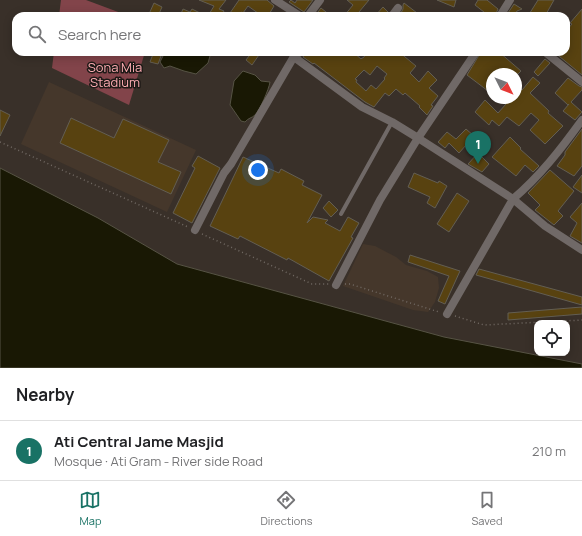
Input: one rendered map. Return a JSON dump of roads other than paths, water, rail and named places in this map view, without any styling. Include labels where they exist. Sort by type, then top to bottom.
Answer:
[{"type":"street","points":[[275,0],[294,12]]},
{"type":"street","points":[[311,12],[320,0]]},
{"type":"street","points":[[502,12],[510,0]]},
{"type":"street","points":[[395,12],[398,8]]},
{"type":"street","points":[[194,230],[224,173],[231,164],[296,56]]},
{"type":"street","points":[[299,56],[362,107],[392,122],[437,149],[513,199],[546,226],[582,250]]},
{"type":"street","points":[[336,285],[380,200],[418,138],[473,56]]},
{"type":"street","points":[[551,56],[582,82]]},
{"type":"street","points":[[447,314],[513,199],[548,165],[582,120]]},
{"type":"lane","points":[[341,214],[392,122]]},
{"type":"place","name":"Ati Central Jame Masjid","points":[[478,164]]},
{"type":"park label","name":"Sona Mia Stadium","points":[[115,74]]}]
